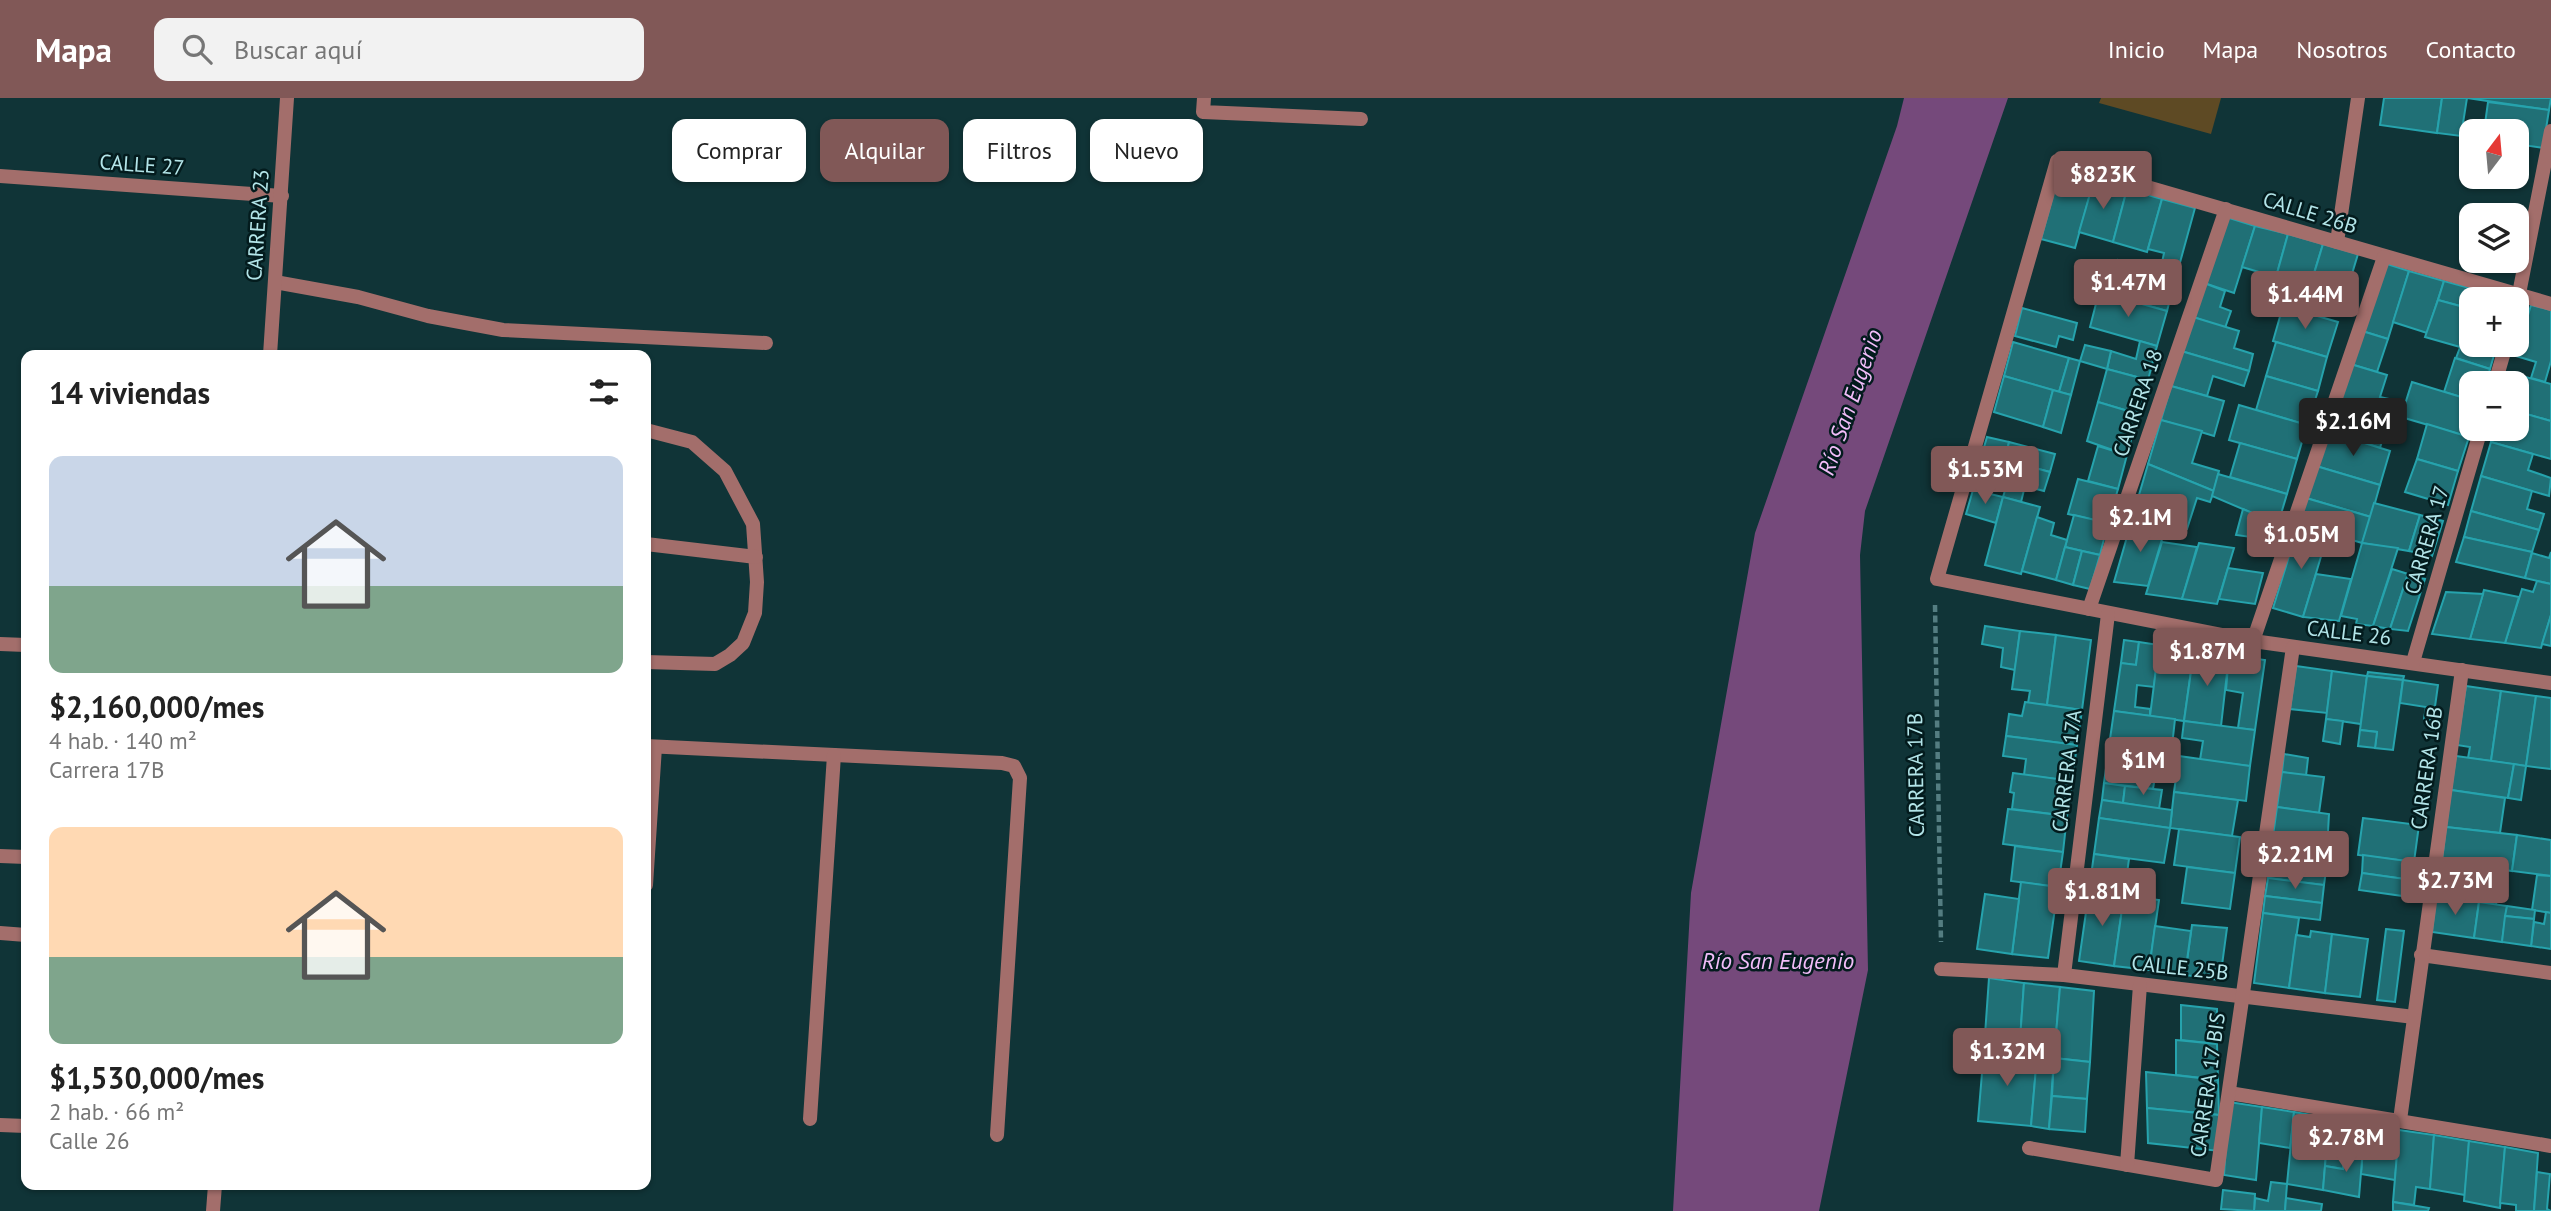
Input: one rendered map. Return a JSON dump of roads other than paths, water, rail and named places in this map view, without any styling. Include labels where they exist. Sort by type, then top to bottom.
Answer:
[{"type":"street","name":"CARRERA 23","points":[[270,350],[287,98]]},
{"type":"street","points":[[2337,242],[2358,98]]},
{"type":"street","points":[[1203,105],[1362,119]]},
{"type":"street","points":[[2521,287],[2551,131]]},
{"type":"street","name":"CALLE 26B","points":[[1937,579],[2057,161],[2337,242],[2473,287]]},
{"type":"street","name":"CALLE 27","points":[[0,176],[282,196]]},
{"type":"street","name":"CARRERA 18","points":[[2089,610],[2226,209]]},
{"type":"street","points":[[2253,641],[2384,257]]},
{"type":"street","points":[[275,282],[358,297],[428,316],[503,330],[766,343]]},
{"type":"street","name":"CALLE 26B","points":[[2529,303],[2551,304]]},
{"type":"street","points":[[651,431],[692,443],[725,471],[753,524],[757,582],[755,614],[743,643],[730,656],[715,664],[651,662]]},
{"type":"street","name":"CARRERA 17","points":[[2413,662],[2477,441]]},
{"type":"street","points":[[651,545],[756,557]]},
{"type":"street","name":"CALLE 26","points":[[1937,579],[2253,641],[2551,683]]},
{"type":"street","name":"CARRERA 17A","points":[[2064,975],[2108,614]]},
{"type":"street","points":[[0,644],[21,645]]},
{"type":"street","points":[[2242,996],[2294,647]]},
{"type":"street","name":"CARRERA 16B","points":[[2421,955],[2462,670]]},
{"type":"street","points":[[651,746],[1002,763],[1014,766],[1020,779],[997,1135]]},
{"type":"street","points":[[810,1119],[834,755]]},
{"type":"street","points":[[0,856],[21,857]]},
{"type":"street","points":[[0,933],[21,935]]},
{"type":"street","points":[[2400,1120],[2421,955],[2551,973]]},
{"type":"street","name":"CALLE 25B","points":[[1941,970],[2064,975],[2414,1017]]},
{"type":"street","points":[[2029,1147],[2127,1165],[2140,985]]},
{"type":"street","name":"CARRERA 17 BIS","points":[[2127,1165],[2216,1180],[2242,996]]},
{"type":"street","points":[[2229,1093],[2551,1146]]},
{"type":"street","points":[[0,1125],[21,1126]]},
{"type":"street","points":[[213,1211],[215,1190]]},
{"type":"water","name":"Río San Eugenio","points":[[1904,98],[2008,98],[1865,511],[1860,555],[1868,970],[1819,1211],[1673,1211],[1691,893],[1755,533],[1897,126]]}]
